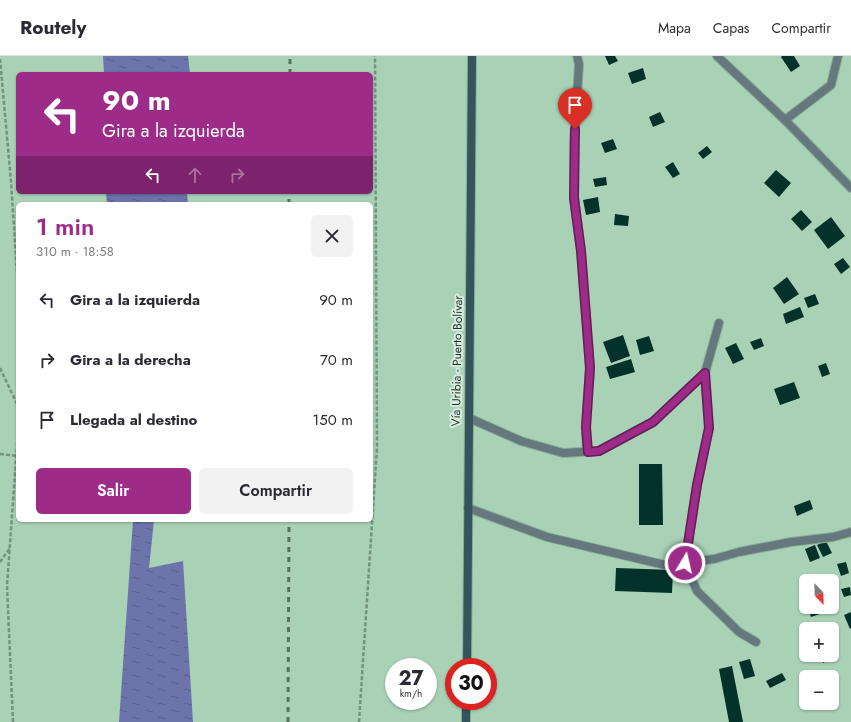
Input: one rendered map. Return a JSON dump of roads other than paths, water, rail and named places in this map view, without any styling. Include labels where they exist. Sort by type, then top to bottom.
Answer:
[{"type":"street","name":"Vía Uribia - Puerto Bolívar","points":[[466,658],[472,56]]},
{"type":"street","points":[[577,56],[579,64],[574,144],[574,198],[581,251],[590,368],[586,427],[588,452]]},
{"type":"street","points":[[717,56],[786,120],[851,188]]},
{"type":"street","points":[[786,120],[831,85],[838,56]]},
{"type":"street","points":[[719,323],[705,373],[709,428],[697,485],[685,563],[697,591],[739,632],[756,642]]},
{"type":"street","points":[[469,418],[521,441],[563,453],[599,451],[653,422],[705,373]]},
{"type":"street","points":[[468,508],[547,538],[665,566],[714,559],[738,552],[791,542],[833,538],[851,532]]},
{"type":"street","points":[[466,710],[466,722]]},
{"type":"water","points":[[103,56],[188,56],[190,72],[104,72]]},
{"type":"water","points":[[106,194],[187,194],[188,202],[107,202]]},
{"type":"water","points":[[133,522],[154,522],[149,568],[183,561],[193,722],[119,722]]},
{"type":"railway","points":[[290,56],[290,72]]},
{"type":"railway","points":[[289,194],[289,202]]},
{"type":"railway","points":[[288,722],[289,522]]}]
